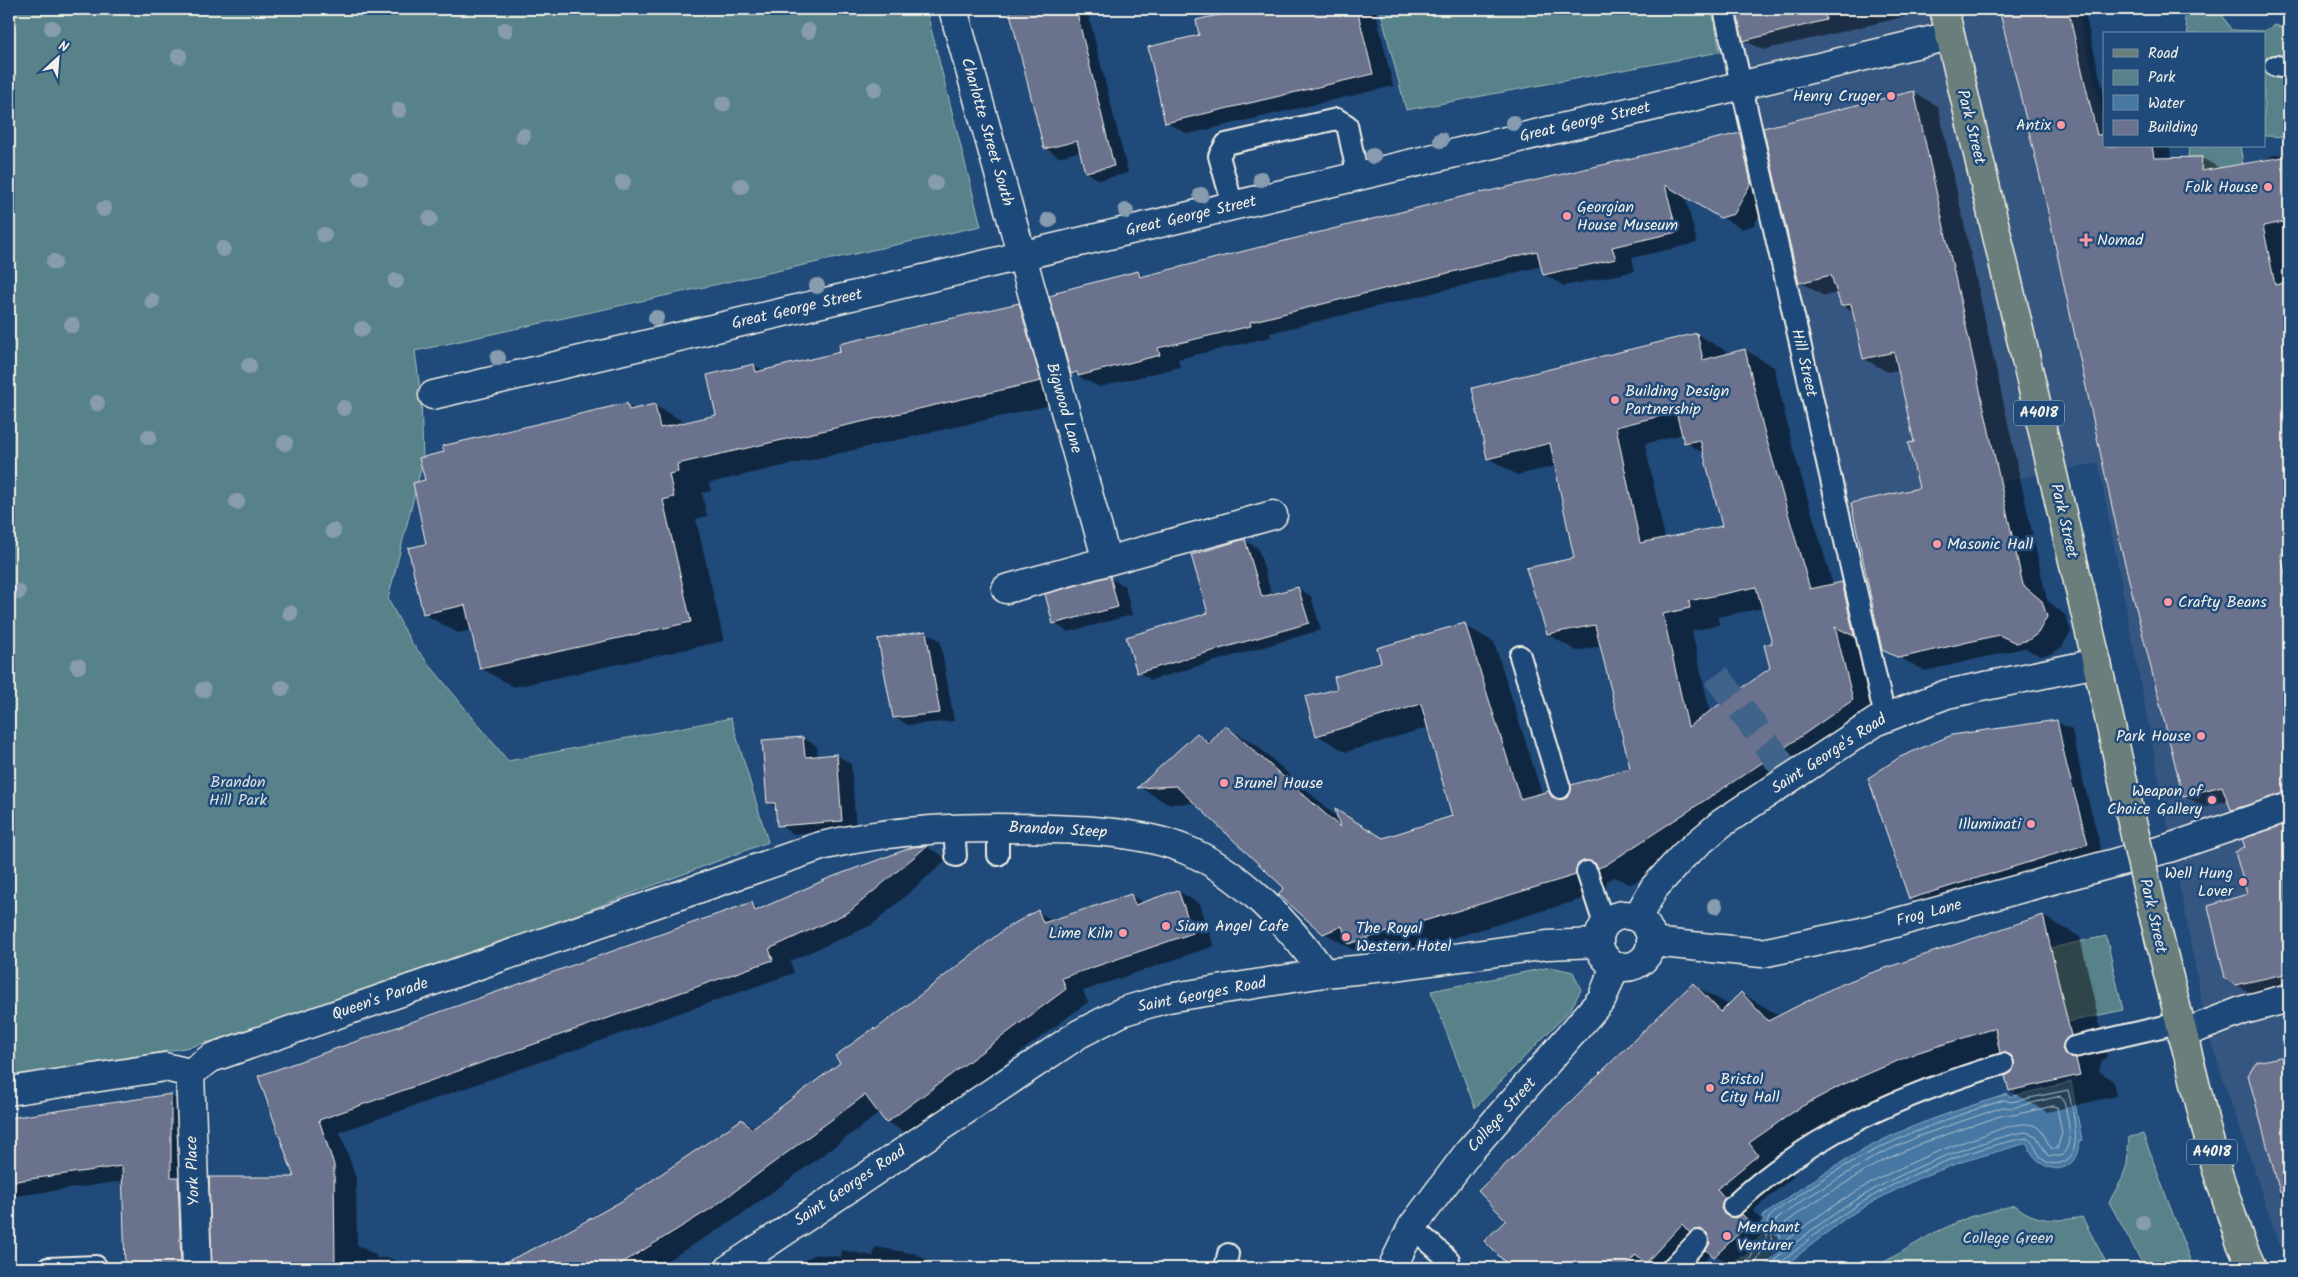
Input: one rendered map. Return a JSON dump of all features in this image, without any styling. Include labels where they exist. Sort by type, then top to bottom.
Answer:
[{"type":"main road","name":"Park Street","points":[[1944,9],[2180,1028]]},
{"type":"main road","name":"A4018","points":[[2180,1028],[2215,1164],[2240,1241],[2252,1268]]},
{"type":"street","name":"Charlotte Street South","points":[[953,9],[1022,256]]},
{"type":"street","name":"Great George Street","points":[[433,395],[1950,36]]},
{"type":"street","name":"Bigwood Lane","points":[[1022,256],[1107,561]]},
{"type":"street","points":[[1006,589],[1273,515]]},
{"type":"street","name":"Saint George's Road","points":[[1637,918],[1660,881],[1684,855],[1722,823],[1885,717],[1947,694],[2096,662]]},
{"type":"street","name":"Frog Lane","points":[[1651,942],[1762,953],[1856,924],[2202,838],[2289,807]]},
{"type":"street","name":"Brandon Steep","points":[[747,872],[821,846],[864,836],[954,828],[998,827],[1098,830],[1184,849],[1222,869],[1260,900],[1299,939],[1324,973]]},
{"type":"street","name":"Queen's Parade","points":[[190,1073],[211,1058],[747,872]]},
{"type":"street","points":[[1629,915],[1637,918],[1647,926],[1651,942],[1649,953],[1640,964],[1627,968],[1615,966],[1600,951],[1601,934],[1616,917],[1629,915]]},
{"type":"street","name":"Saint Georges Road","points":[[730,1268],[1079,1034],[1124,1011],[1168,998],[1324,973],[1396,966],[1548,945],[1601,934]]},
{"type":"street","name":"College Street","points":[[1392,1268],[1412,1227],[1467,1154],[1602,999],[1615,966]]},
{"type":"street","points":[[2180,1028],[2289,998]]},
{"type":"street","points":[[9,1091],[165,1067],[190,1073]]},
{"type":"street","name":"York Place","points":[[190,1073],[197,1268]]},
{"type":"lane","name":"Hill Street","points":[[1724,9],[1885,717]]},
{"type":"lane","points":[[1233,206],[1219,156],[1226,144],[1337,119],[1347,125],[1358,177]]},
{"type":"lane","points":[[1520,656],[1560,788]]},
{"type":"lane","points":[[998,827],[998,855]]},
{"type":"lane","points":[[954,828],[956,856]]},
{"type":"lane","points":[[1587,872],[1601,934]]},
{"type":"lane","points":[[2074,1048],[2180,1028]]},
{"type":"lane","points":[[1734,1206],[1768,1176],[1826,1136],[1852,1122],[1928,1088],[2003,1064]]},
{"type":"lane","points":[[1412,1227],[1449,1260]]},
{"type":"lane","points":[[1672,1268],[1698,1241]]},
{"type":"lane","points":[[48,1268],[96,1266]]},
{"type":"shaded area","points":[[1729,9],[2077,9],[2103,118],[2103,148],[2176,421],[2289,808],[2289,1268],[2287,1268],[2208,1034],[2098,463],[1846,512]]},
{"type":"green space","name":"Brandon Hill Park","points":[[9,9],[926,9],[981,226],[415,351],[421,396],[423,461],[388,599],[411,642],[508,761],[731,718],[768,842],[417,975],[213,1041],[185,1048],[9,1077]]},
{"type":"green space","points":[[1380,9],[1712,9],[1720,52],[1406,110]]},
{"type":"green space","points":[[2182,9],[2219,9],[2231,30],[2263,31],[2276,25],[2289,31],[2289,137],[2266,136],[2266,32],[2188,32]]},
{"type":"green space","points":[[2189,148],[2240,148],[2243,164],[2200,188],[2202,157],[2188,157]]},
{"type":"green space","points":[[2106,936],[2123,1010],[2068,1022],[2051,948]]},
{"type":"green space","points":[[1551,967],[1573,972],[1581,990],[1570,1010],[1475,1108],[1431,991]]},
{"type":"green space","points":[[2143,1134],[2193,1268],[2145,1268],[2109,1202],[2122,1179],[2127,1164],[2129,1137]]},
{"type":"green space","name":"College Green","points":[[2015,1205],[2022,1211],[2038,1218],[2064,1220],[2082,1217],[2109,1268],[1874,1268],[1934,1233],[1969,1217]]},
{"type":"water","points":[[2071,1082],[2082,1140],[2079,1141],[2077,1153],[2072,1162],[2065,1167],[2057,1169],[2048,1167],[2040,1162],[2032,1154],[2027,1143],[1961,1162],[1917,1179],[1847,1217],[1782,1268],[1729,1268],[1738,1259],[1747,1256],[1750,1247],[1762,1235],[1757,1230],[1764,1220],[1762,1217],[1842,1162],[1904,1130],[1955,1111],[2008,1094],[2009,1097]]},
{"type":"building","points":[[1009,9],[1076,9],[1114,166],[1085,172],[1077,141],[1044,149]]},
{"type":"building","points":[[1245,9],[1357,9],[1373,74],[1165,123],[1148,47],[1199,35],[1196,20]]},
{"type":"building","points":[[1736,9],[1825,9],[1826,20],[1743,41]]},
{"type":"building","points":[[1999,9],[2068,9],[2097,135],[2103,134],[2103,148],[2152,148],[2154,158],[2202,157],[2201,171],[2289,156],[2289,221],[2263,226],[2275,285],[2289,282],[2289,552],[2281,554],[2289,593],[2289,792],[2231,810],[2222,786],[2183,796],[2121,548],[2043,189]]},
{"type":"building","points":[[1914,91],[2023,585],[2042,601],[2047,617],[2038,633],[2029,640],[2016,643],[1999,635],[1899,658],[1882,650],[1851,503],[1919,488],[1908,443],[1914,442],[1894,352],[1863,359],[1851,304],[1841,306],[1831,275],[1799,283],[1763,128]]},
{"type":"building","points":[[1740,133],[1751,183],[1734,214],[1720,218],[1665,185],[1677,232],[1612,247],[1616,259],[1543,275],[1537,251],[1250,322],[1251,326],[1158,348],[1160,355],[1078,376],[1077,372],[1071,374],[1049,296],[1057,294],[1056,292],[1138,271],[1140,277],[1481,192]]},
{"type":"building","points":[[1019,303],[1041,381],[677,464],[678,472],[669,474],[674,497],[663,500],[691,622],[480,669],[465,605],[423,614],[408,548],[426,544],[413,483],[425,480],[419,458],[444,452],[442,446],[627,403],[629,410],[655,404],[660,428],[716,415],[707,375],[754,364],[756,372],[840,352],[839,344]]},
{"type":"building","points":[[1697,333],[1703,360],[1745,349],[1763,427],[1810,589],[1842,582],[1854,636],[1835,627],[1853,700],[1774,755],[1606,865],[1598,868],[1595,863],[1584,861],[1578,864],[1576,875],[1348,944],[1342,926],[1323,934],[1278,894],[1284,888],[1176,786],[1137,788],[1197,733],[1209,744],[1225,725],[1340,827],[1335,809],[1383,838],[1452,816],[1421,704],[1316,736],[1305,697],[1337,689],[1334,677],[1381,662],[1377,648],[1465,623],[1520,799],[1549,791],[1552,797],[1563,799],[1569,796],[1571,785],[1630,768],[1595,625],[1547,634],[1526,568],[1574,558],[1550,443],[1487,459],[1472,388]],"holes":[[[1676,412],[1684,443],[1700,440],[1722,526],[1640,543],[1616,427]],[[1756,587],[1772,643],[1764,645],[1770,668],[1688,727],[1663,614],[1690,608],[1689,601]]]},
{"type":"building","points":[[1245,539],[1262,597],[1298,587],[1309,623],[1137,673],[1126,637],[1208,613],[1191,555]]},
{"type":"building","points":[[1110,576],[1118,607],[1053,624],[1045,594]]},
{"type":"building","points":[[926,631],[940,713],[893,718],[878,639]]},
{"type":"building","points":[[2057,720],[2067,767],[2088,844],[1909,899],[1868,778],[1900,757],[1952,735]]},
{"type":"building","points":[[803,737],[805,757],[837,754],[842,821],[777,826],[775,803],[767,803],[762,740]]},
{"type":"building","points":[[2289,823],[2289,973],[2235,985],[2225,978],[2208,906],[2247,894],[2235,852],[2245,847],[2242,839]]},
{"type":"building","points":[[927,846],[849,912],[769,949],[773,960],[319,1120],[334,1165],[335,1268],[212,1268],[209,1177],[294,1177],[258,1076],[752,902],[755,911],[829,878],[913,847]]},
{"type":"building","points":[[1178,890],[1193,933],[1062,978],[1066,989],[886,1123],[865,1095],[712,1208],[614,1268],[493,1268],[554,1239],[620,1202],[742,1119],[751,1129],[840,1063],[835,1056],[874,1028],[875,1030],[1006,928],[1038,910],[1043,923],[1131,894],[1135,905]]},
{"type":"building","name":"Bristol City Hall","points":[[2043,915],[2071,1036],[2066,1039],[2062,1049],[2066,1055],[2076,1059],[2080,1075],[2009,1091],[2005,1076],[2012,1072],[2014,1061],[2011,1055],[2000,1053],[1995,1028],[1916,1053],[1842,1085],[1799,1108],[1749,1143],[1758,1155],[1717,1189],[1725,1198],[1721,1208],[1724,1214],[1735,1218],[1742,1214],[1750,1223],[1714,1257],[1706,1250],[1710,1243],[1707,1233],[1700,1229],[1690,1233],[1682,1224],[1646,1263],[1635,1255],[1626,1268],[1511,1268],[1484,1241],[1506,1220],[1478,1191],[1693,983],[1721,1012],[1741,992],[1768,1021],[1835,987],[1865,975]]},
{"type":"building","points":[[2289,1055],[2289,1191],[2280,1193],[2248,1075],[2257,1062]]},
{"type":"building","points":[[171,1094],[171,1177],[178,1177],[181,1268],[125,1268],[122,1166],[9,1182],[9,1118]]},
{"type":"tunnel","points":[[1716,675],[1784,768]]},
{"type":"place","name":"Henry Cruger","points":[[1891,96]]},
{"type":"place","name":"Antix","points":[[2061,125]]},
{"type":"place","name":"Folk House","points":[[2268,187]]},
{"type":"place","name":"Georgian House Museum","points":[[1567,216]]},
{"type":"place","name":"Nomad","points":[[2086,240]]},
{"type":"place","name":"Building Design Partnership","points":[[1615,400]]},
{"type":"place","name":"Masonic Hall","points":[[1937,544]]},
{"type":"place","name":"Crafty Beans","points":[[2168,602]]},
{"type":"place","name":"Park House","points":[[2201,736]]},
{"type":"place","name":"Brunel House","points":[[1224,783]]},
{"type":"place","name":"Weapon of Choice Gallery","points":[[2212,800]]},
{"type":"place","name":"Illuminati","points":[[2031,824]]},
{"type":"place","name":"Well Hung Lover","points":[[2243,882]]},
{"type":"place","name":"Siam Angel Cafe","points":[[1166,926]]},
{"type":"place","name":"Lime Kiln","points":[[1123,933]]},
{"type":"place","name":"The Royal Western Hotel","points":[[1346,937]]},
{"type":"place","name":"Bristol City Hall","points":[[1710,1088]]},
{"type":"place","name":"Merchant Venturer","points":[[1727,1236]]}]
